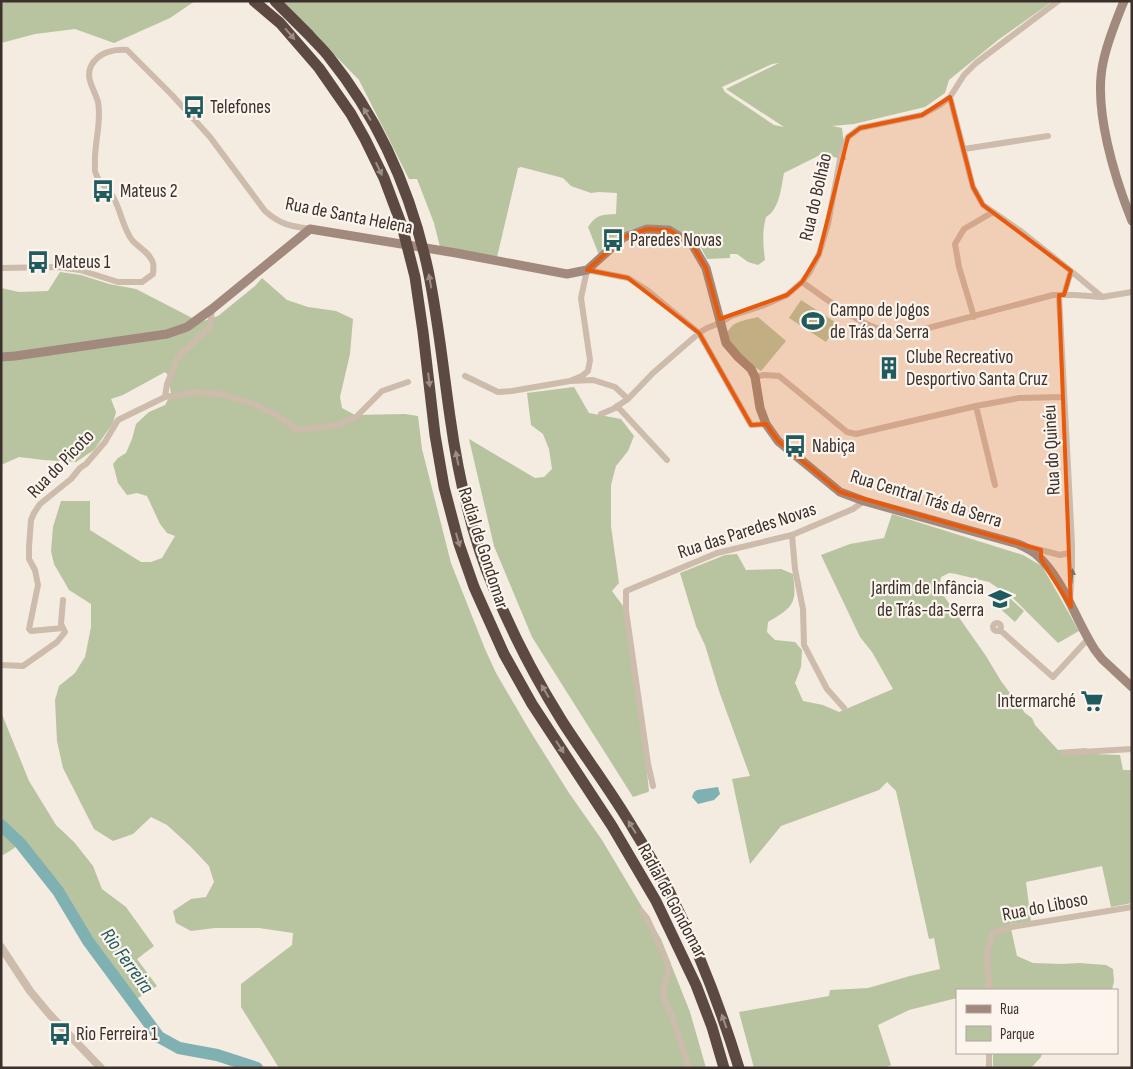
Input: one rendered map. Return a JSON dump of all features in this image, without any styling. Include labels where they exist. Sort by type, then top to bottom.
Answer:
[{"type":"highway","name":"Radial de Gondomar","points":[[254,1],[280,23],[319,68],[360,130],[384,178],[402,226],[415,277],[435,435],[444,487],[459,544],[474,587],[504,654],[532,704],[612,826],[656,901],[696,985],[712,1027],[724,1068]]},
{"type":"highway","name":"Radial de Gondomar","points":[[275,1],[328,55],[355,93],[378,132],[398,172],[417,226],[428,272],[450,419],[470,519],[493,587],[534,673],[562,721],[633,827],[671,894],[702,963],[739,1068]]},
{"type":"main road","points":[[1124,1],[1103,63],[1100,93],[1111,160],[1132,222]]},
{"type":"main road","points":[[1,357],[167,334],[187,327],[212,309],[310,229]]},
{"type":"main road","name":"Rua de Santa Helena","points":[[310,229],[447,251],[567,274],[587,270]]},
{"type":"main road","points":[[587,270],[624,237],[647,229],[669,230],[692,244],[706,268],[726,343],[755,377],[760,408],[766,424]]},
{"type":"main road","name":"Rua Central Trás da Serra","points":[[766,424],[778,441],[840,492],[864,501],[1030,549],[1041,559],[1056,578],[1095,650],[1132,687]]},
{"type":"street","name":"Rua do Bolhão","points":[[601,414],[628,399],[653,373],[699,333],[731,316],[762,306],[787,295],[802,282],[819,254],[828,224],[842,149],[848,137],[860,128],[922,115],[940,105],[950,96],[964,75],[976,63],[1058,1]]},
{"type":"street","name":"Rua de Santa Helena","points":[[1,268],[58,267],[80,270],[118,282],[142,282],[153,274],[153,263],[145,251],[132,240],[124,226],[119,208],[111,193],[102,186],[95,173],[94,151],[98,123],[98,102],[89,77],[91,66],[99,56],[114,50],[127,50],[172,94],[210,137],[265,211],[276,220],[292,226],[310,229]]},
{"type":"street","points":[[950,96],[973,187],[983,205],[1022,232],[1102,297]]},
{"type":"street","points":[[964,149],[1048,136]]},
{"type":"street","points":[[974,317],[955,244],[964,229],[992,212]]},
{"type":"street","points":[[570,381],[588,371],[590,360],[581,298],[587,270]]},
{"type":"street","name":"Rua Central Trás da Serra","points":[[587,270],[628,278],[647,290],[699,333],[752,425],[766,424]]},
{"type":"street","name":"Rua do Quinéu","points":[[1071,271],[1062,295],[1064,396],[1072,544],[1070,594],[1072,607]]},
{"type":"street","points":[[802,282],[860,322],[886,331],[899,332],[917,331],[1062,295],[1102,297],[1132,292]]},
{"type":"street","points":[[212,309],[210,327],[178,357],[167,384],[165,397],[196,392],[220,394],[249,402],[272,412],[297,430],[338,425],[356,417],[382,391],[408,382]]},
{"type":"street","points":[[755,377],[764,375],[779,376],[847,432],[856,434],[976,406],[1020,398],[1064,396]]},
{"type":"street","points":[[465,376],[498,392],[570,381],[593,380],[615,387],[628,399]]},
{"type":"street","name":"Rua do Picoto","points":[[63,628],[31,631],[29,629],[38,585],[35,570],[29,559],[31,520],[34,513],[40,504],[71,480],[80,468],[86,464],[104,442],[118,420],[165,397]]},
{"type":"street","points":[[617,406],[666,460]]},
{"type":"street","points":[[976,406],[995,485]]},
{"type":"street","name":"Rua das Paredes Novas","points":[[653,786],[648,764],[626,611],[626,591],[717,553],[792,535],[853,508],[864,501]]},
{"type":"street","points":[[792,535],[794,569],[803,609],[804,645],[827,689],[844,708]]},
{"type":"street","points":[[1018,544],[1065,555],[1071,550],[1072,544]]},
{"type":"street","points":[[1041,559],[1042,554],[1052,552]]},
{"type":"street","points":[[1,665],[23,666],[57,642],[65,632],[61,624],[63,600]]},
{"type":"street","points":[[1000,630],[1053,677],[1088,639]]},
{"type":"street","points":[[1064,753],[1132,749]]},
{"type":"street","name":"Rua do Liboso","points":[[989,989],[987,952],[993,933],[1012,927],[1132,906]]},
{"type":"street","points":[[641,911],[647,918],[668,964],[668,974],[662,991],[689,1068]]},
{"type":"street","points":[[1,947],[30,991],[50,1015],[101,1068]]},
{"type":"street","points":[[989,1054],[989,1068]]},
{"type":"highlighted area","points":[[950,97],[973,187],[983,205],[1071,271],[1064,295],[1059,295],[1071,607],[1041,559],[1041,550],[840,492],[778,441],[766,424],[751,425],[699,333],[628,278],[587,270],[624,237],[647,229],[669,230],[692,244],[706,268],[720,319],[787,295],[802,282],[819,254],[848,137],[860,128],[922,115]]},
{"type":"green space","points":[[1,1],[195,1],[170,18],[114,43],[75,29],[35,34],[1,43]]},
{"type":"green space","points":[[282,1],[1053,1],[998,40],[949,80],[945,93],[925,107],[854,124],[832,126],[842,128],[846,160],[822,154],[784,173],[777,203],[766,217],[763,238],[765,260],[758,265],[748,262],[737,254],[730,254],[730,258],[707,259],[698,242],[689,234],[647,225],[629,230],[617,236],[599,255],[588,227],[600,216],[616,214],[617,193],[591,193],[571,186],[563,178],[521,167],[518,168],[497,257],[440,247],[434,223],[417,179],[409,179],[359,80]],"holes":[[[779,63],[726,89],[784,127],[774,125],[725,92],[722,87],[772,64]]]},
{"type":"green space","points":[[60,272],[81,275],[109,284],[136,289],[200,322],[218,316],[262,278],[287,300],[308,307],[336,311],[353,319],[350,354],[340,397],[342,408],[355,415],[405,414],[418,416],[422,449],[451,563],[485,649],[496,673],[530,731],[569,793],[602,840],[661,939],[690,1012],[706,1068],[279,1068],[241,1007],[241,984],[292,945],[293,933],[259,928],[215,928],[191,931],[176,923],[173,911],[191,899],[206,897],[214,882],[209,866],[167,825],[151,817],[133,834],[113,841],[94,829],[63,768],[57,741],[55,700],[59,686],[75,673],[85,657],[91,627],[91,604],[69,590],[54,564],[51,551],[53,527],[61,501],[90,501],[90,530],[141,562],[151,562],[162,558],[175,536],[167,533],[160,524],[147,496],[137,493],[127,495],[118,483],[113,464],[126,453],[136,424],[149,412],[165,405],[171,394],[168,375],[165,372],[123,395],[111,399],[116,412],[113,423],[94,450],[76,462],[19,457],[1,465],[1,288],[19,292],[48,291]]},
{"type":"green space","name":"Campo de Jogos de Trás da Serra","points":[[801,300],[838,324],[826,342],[789,318]]},
{"type":"green space","points":[[758,317],[786,341],[761,371],[750,364],[732,347],[727,333],[736,323]]},
{"type":"green space","points":[[574,387],[589,413],[621,419],[634,436],[628,451],[616,466],[611,485],[611,526],[619,583],[612,591],[623,606],[643,733],[649,791],[633,797],[532,637],[494,546],[469,439],[535,478],[544,477],[552,469],[549,449],[543,434],[531,425],[527,393]]},
{"type":"green space","points":[[892,514],[1023,555],[1042,566],[1079,631],[1058,643],[1013,598],[989,582],[949,573],[941,577],[939,589],[986,656],[1001,681],[1025,713],[1032,718],[1035,725],[1058,750],[1086,748],[1094,754],[1120,755],[1123,770],[1132,770],[1132,903],[1111,907],[1102,866],[1026,882],[1031,922],[1010,924],[1017,956],[1033,963],[1106,965],[1113,969],[1112,989],[956,989],[956,998],[909,1010],[878,1025],[891,1065],[885,1068],[754,1068],[739,1012],[829,996],[830,990],[868,988],[940,969],[934,938],[929,939],[896,791],[887,782],[879,790],[781,826],[750,864],[732,779],[750,776],[719,691],[705,645],[696,626],[680,573],[725,555],[737,554],[746,570],[781,569],[793,574],[794,598],[792,603],[768,622],[767,632],[775,640],[795,642],[802,650],[801,667],[795,683],[803,701],[823,705],[839,712],[893,689],[872,652],[860,637],[821,555],[850,544],[884,538]]},
{"type":"green space","name":"Jardim de Infância de Trás-da-Serra","points":[[1004,593],[1024,611],[1015,622],[995,604]]},
{"type":"green space","points":[[1,712],[29,781],[56,825],[74,842],[93,866],[102,889],[126,907],[154,946],[137,959],[157,986],[130,1003],[60,898],[46,868],[24,841],[1,856]]},
{"type":"green space","points":[[993,1054],[1042,1054],[1031,1068],[993,1068]]},
{"type":"water","points":[[718,787],[720,794],[714,800],[698,804],[692,797],[697,790]]},
{"type":"waterway","name":"Rio Ferreira","points":[[1,825],[20,843],[58,891],[88,941],[159,1037],[179,1048],[217,1055],[257,1068]]},
{"type":"place","name":"Telefones","points":[[194,107]]},
{"type":"place","name":"Mateus 2","points":[[103,191]]},
{"type":"place","name":"Paredes Novas","points":[[613,240]]},
{"type":"place","name":"Mateus 1","points":[[38,262]]},
{"type":"place","name":"Campo de Jogos de Trás da Serra","points":[[813,321]]},
{"type":"place","name":"Clube Recreativo Desportivo Santa Cruz","points":[[889,368]]},
{"type":"place","name":"Nabiça","points":[[795,446]]},
{"type":"place","name":"Jardim de Infância de Trás-da-Serra","points":[[1000,599]]},
{"type":"place","name":"Intermarché","points":[[1092,701]]},
{"type":"place","name":"Rio Ferreira 1","points":[[60,1034]]}]
